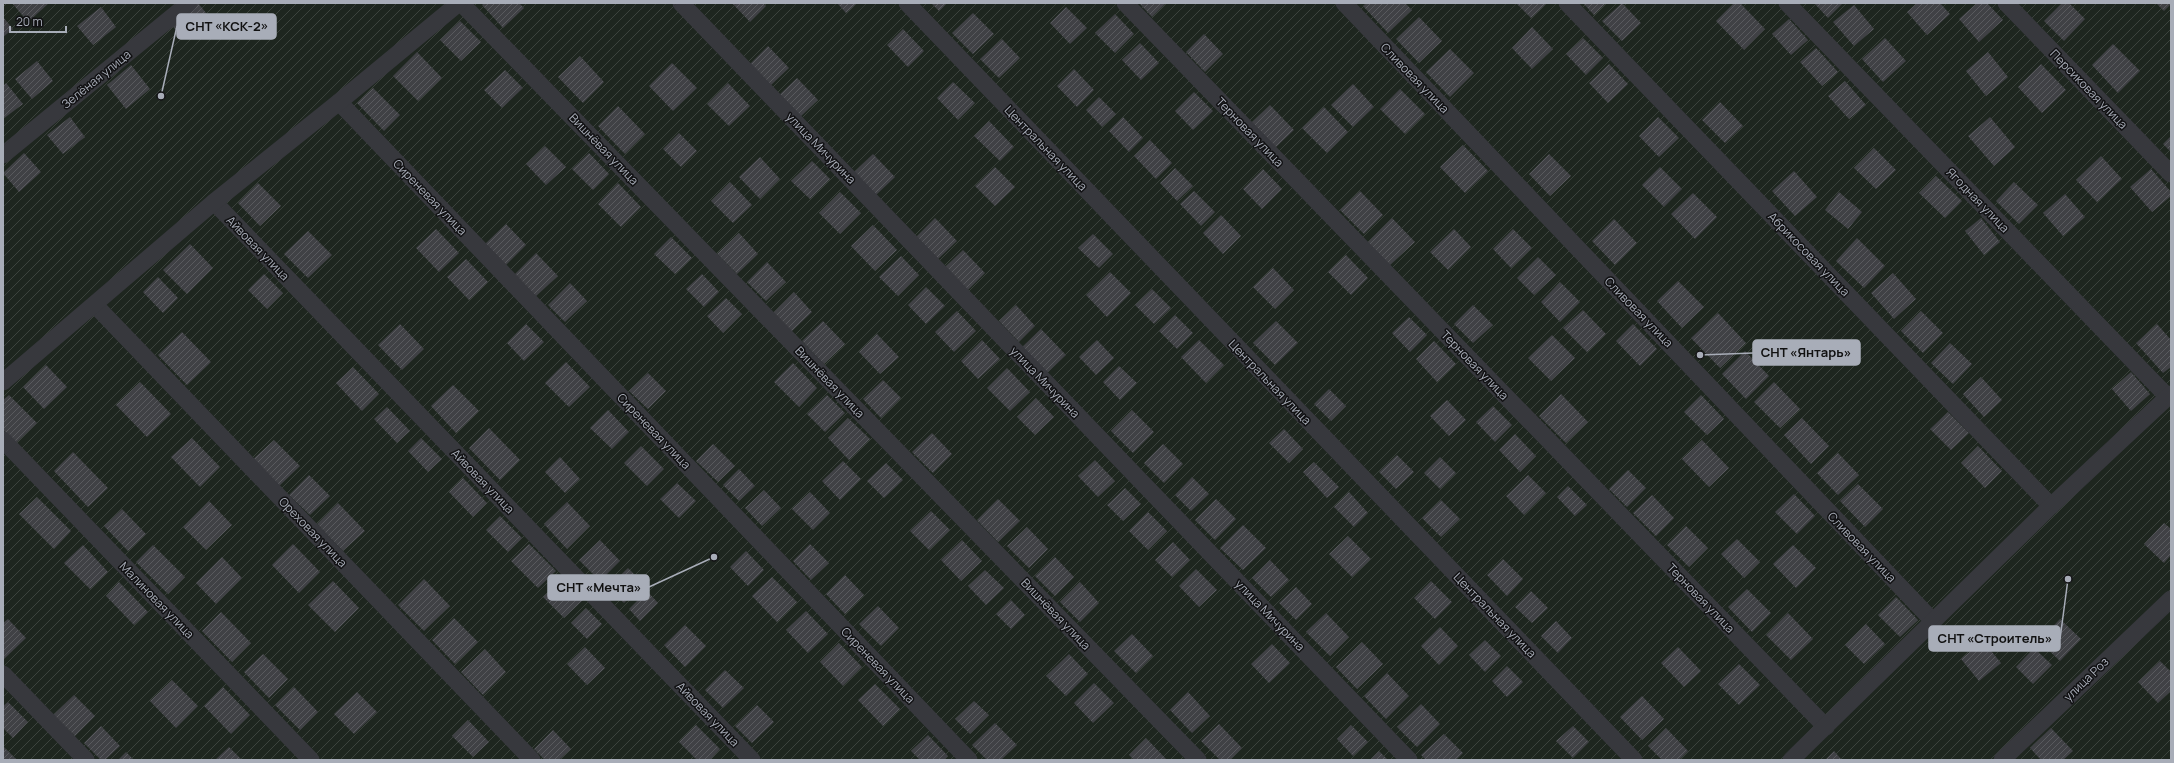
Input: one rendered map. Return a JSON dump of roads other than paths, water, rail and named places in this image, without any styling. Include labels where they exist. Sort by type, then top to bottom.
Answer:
[{"type":"street","name":"Зелёная улица","points":[[3,155],[189,3]]},
{"type":"street","points":[[3,382],[214,202],[460,3]]},
{"type":"street","name":"Вишнёвая улица","points":[[460,3],[1198,760]]},
{"type":"street","name":"улица Мичурина","points":[[681,3],[1409,760]]},
{"type":"street","name":"Центральная улица","points":[[907,3],[1634,760]]},
{"type":"street","name":"Терновая улица","points":[[1125,3],[1826,727]]},
{"type":"street","name":"Сливовая улица","points":[[1344,3],[1933,621]]},
{"type":"street","name":"Абрикосовая улица","points":[[1567,3],[2051,506]]},
{"type":"street","name":"Ягодная улица","points":[[1787,3],[2170,396]]},
{"type":"street","name":"Персиковая улица","points":[[2006,3],[2171,174]]},
{"type":"street","name":"Сиреневая улица","points":[[339,102],[969,760]]},
{"type":"street","name":"Айвовая улица","points":[[214,202],[752,760]]},
{"type":"street","name":"Ореховая улица","points":[[95,305],[532,760]]},
{"type":"street","points":[[1791,760],[2051,506],[2170,396]]},
{"type":"street","name":"Малиновая улица","points":[[3,440],[311,760]]},
{"type":"street","name":"улица Роз","points":[[2002,760],[2171,599]]},
{"type":"street","points":[[3,674],[86,760]]},
{"type":"place","name":"СНТ «КСК-2»","points":[[161,96]]},
{"type":"place","name":"СНТ «Янтарь»","points":[[1700,355]]},
{"type":"place","name":"СНТ «Мечта»","points":[[714,557]]},
{"type":"place","name":"СНТ «Строитель»","points":[[2068,579]]}]
